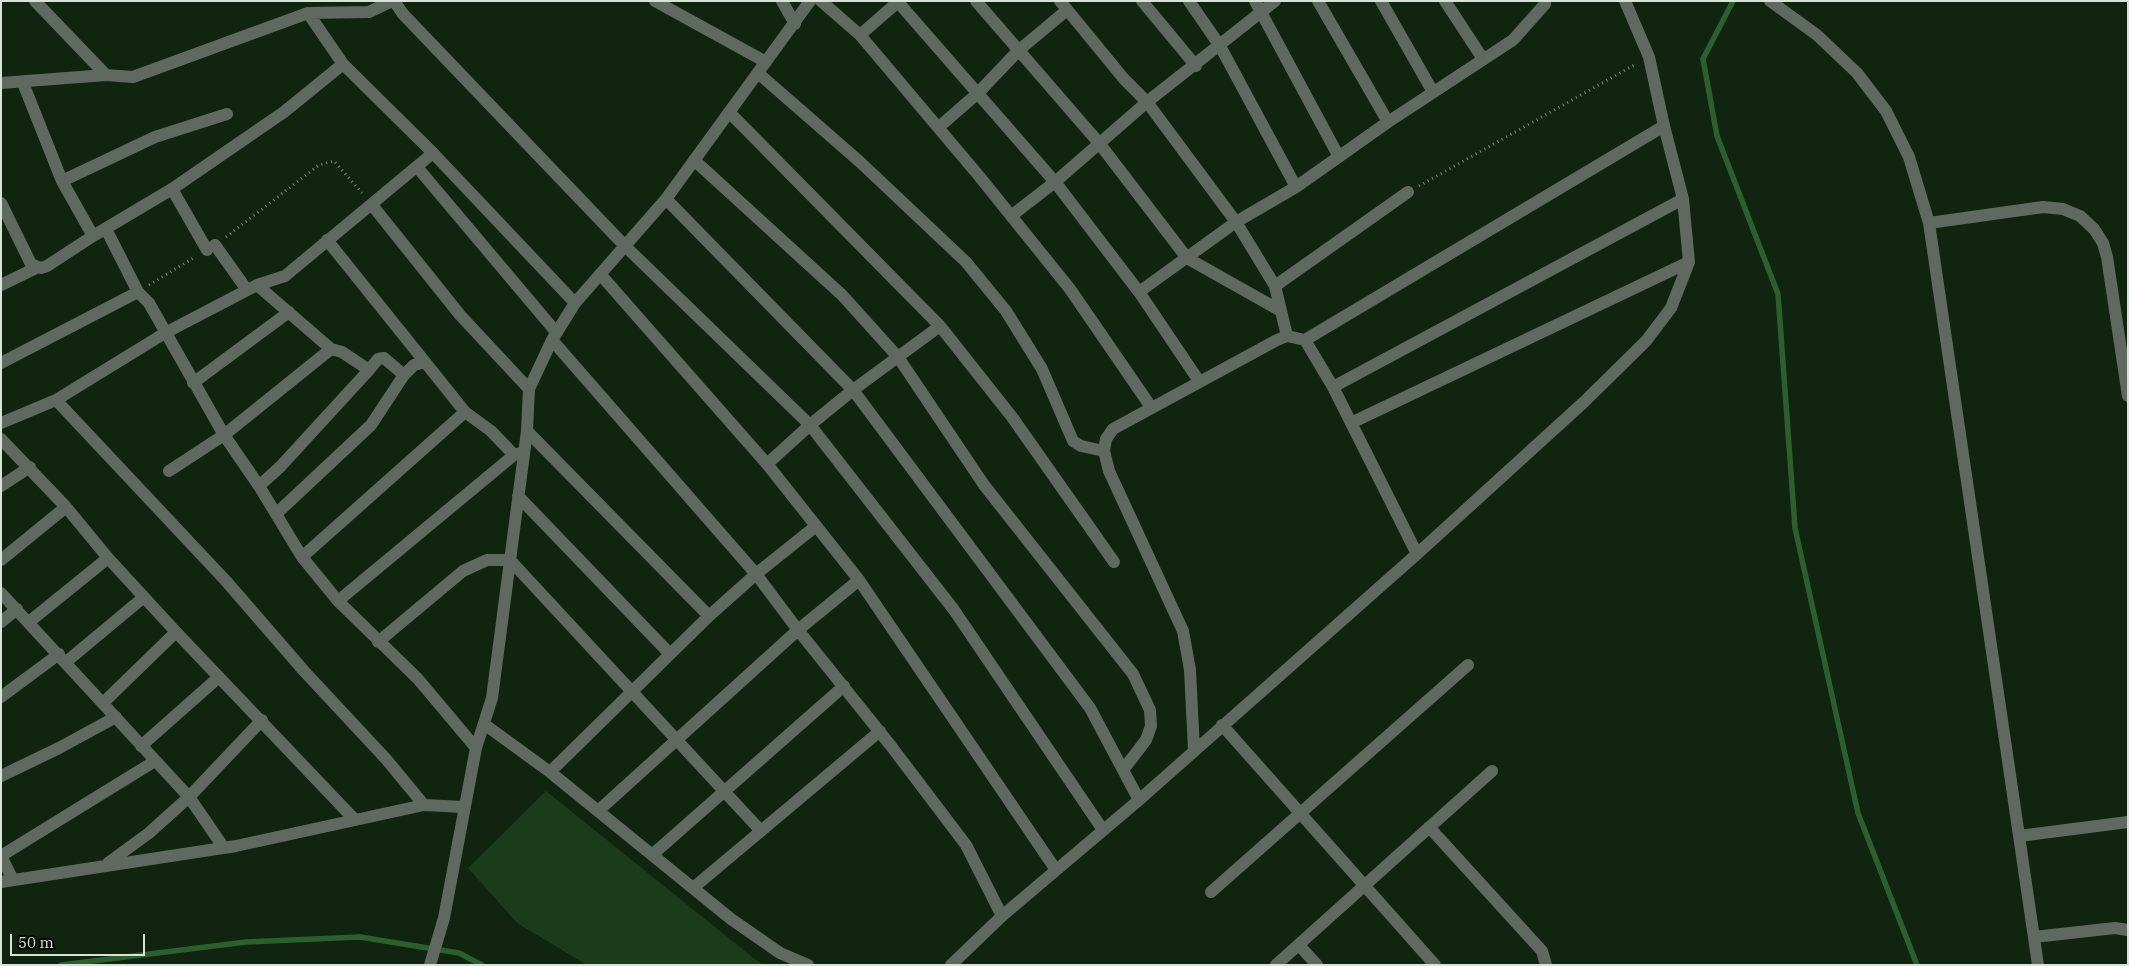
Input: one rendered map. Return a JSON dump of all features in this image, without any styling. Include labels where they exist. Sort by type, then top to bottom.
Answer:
[{"type":"street","points":[[35,1],[106,76]]},
{"type":"street","points":[[358,1],[369,12]]},
{"type":"street","points":[[1,83],[106,76],[133,77],[308,13],[369,12],[393,1],[403,14],[625,246],[810,425],[954,610],[1103,830]]},
{"type":"street","points":[[655,1],[762,68],[966,262],[1006,311],[1042,369],[1073,440],[1082,446],[1104,451]]},
{"type":"street","points":[[782,1],[794,24]]},
{"type":"street","points":[[430,965],[444,918],[476,748],[492,698],[518,496],[519,454],[527,431],[529,390],[554,336],[575,303],[666,199],[810,1]]},
{"type":"street","points":[[821,1],[860,36],[917,105],[939,127],[1070,289],[1151,407]]},
{"type":"street","points":[[976,1],[1099,143],[1187,258],[1281,311]]},
{"type":"street","points":[[1142,1],[1196,66]]},
{"type":"street","points":[[1189,1],[1220,46],[1296,187]]},
{"type":"street","points":[[1011,216],[1055,182],[1147,102],[1220,46],[1259,6],[1276,1]]},
{"type":"street","points":[[1318,1],[1388,122]]},
{"type":"street","points":[[1381,1],[1433,92]]},
{"type":"street","points":[[1445,1],[1483,60]]},
{"type":"street","points":[[1139,292],[1236,222],[1296,187],[1388,122],[1513,40],[1545,4],[1545,1]]},
{"type":"street","points":[[950,965],[1002,916],[1139,800],[1417,554],[1584,402],[1646,341],[1671,308],[1690,262],[1683,199],[1649,57],[1625,1]]},
{"type":"street","points":[[860,36],[898,2],[1055,182],[1139,292],[1199,381]]},
{"type":"street","points":[[1774,3],[1817,34],[1850,66],[1886,111],[1909,157],[1929,223],[2038,965]]},
{"type":"street","points":[[939,127],[978,93],[1064,6],[1124,79],[1147,102],[1236,222],[1275,286],[1287,336]]},
{"type":"street","points":[[1259,6],[1339,158]]},
{"type":"street","points":[[308,13],[344,64],[433,153],[575,303]]},
{"type":"street","points":[[1,285],[36,268],[47,266],[172,189],[284,112],[344,64]]},
{"type":"street","points":[[23,83],[62,182],[93,236]]},
{"type":"street","points":[[729,112],[940,326],[1012,417],[1114,562]]},
{"type":"street","points":[[62,182],[155,137],[227,114]]},
{"type":"street","points":[[1194,750],[1190,670],[1182,631],[1109,470],[1104,451],[1106,439],[1113,429],[1199,381],[1287,336],[1305,340],[1664,126]]},
{"type":"street","points":[[1,422],[56,400],[166,333],[252,287],[285,276],[433,153]]},
{"type":"street","points":[[694,160],[842,295],[898,357],[984,485],[1133,674],[1150,710],[1151,726],[1146,740],[1123,770]]},
{"type":"street","points":[[417,167],[554,336],[756,574],[798,630],[880,731],[966,844],[1002,916]]},
{"type":"street","points":[[172,189],[211,248],[252,287],[289,312],[331,349],[342,352],[369,370]]},
{"type":"street","points":[[1275,286],[1408,192]]},
{"type":"street","points":[[666,199],[853,390],[1090,708],[1139,800]]},
{"type":"street","points":[[1333,387],[1683,199]]},
{"type":"street","points":[[1,204],[25,254],[36,268]]},
{"type":"street","points":[[372,205],[460,315],[529,390]]},
{"type":"street","points":[[1929,223],[2043,207],[2063,210],[2080,216],[2094,229],[2103,243],[2107,256],[2128,396]]},
{"type":"street","points":[[106,228],[138,292],[149,303],[224,435],[260,486],[302,557],[338,601],[418,679],[476,748]]},
{"type":"street","points":[[328,240],[465,412],[519,454]]},
{"type":"street","points":[[1351,423],[1690,262]]},
{"type":"street","points":[[600,274],[768,464],[859,580],[1056,870]]},
{"type":"street","points":[[1,363],[138,292]]},
{"type":"street","points":[[193,383],[289,312]]},
{"type":"street","points":[[768,464],[810,425],[853,390],[940,326]]},
{"type":"street","points":[[1305,340],[1333,387],[1417,554]]},
{"type":"street","points":[[169,471],[224,435],[331,349]]},
{"type":"street","points":[[260,486],[280,467],[378,359],[384,358],[404,375]]},
{"type":"street","points":[[276,514],[371,425],[404,375],[414,365],[425,362]]},
{"type":"street","points":[[56,400],[226,581],[304,671],[386,759],[424,805]]},
{"type":"street","points":[[302,557],[465,412]]},
{"type":"street","points":[[527,431],[709,616]]},
{"type":"street","points":[[1,439],[30,467],[108,558],[176,632],[262,720],[355,820]]},
{"type":"street","points":[[338,601],[519,454]]},
{"type":"street","points":[[1,486],[30,467]]},
{"type":"street","points":[[518,496],[670,654]]},
{"type":"street","points":[[1,560],[66,507]]},
{"type":"street","points":[[550,772],[709,616],[756,574],[816,526]]},
{"type":"street","points":[[29,622],[108,558]]},
{"type":"street","points":[[378,642],[463,571],[487,560],[510,560],[761,831]]},
{"type":"street","points":[[598,811],[798,630],[859,580]]},
{"type":"street","points":[[1,594],[17,609],[154,761],[189,797],[224,848]]},
{"type":"street","points":[[1,697],[62,658],[144,597]]},
{"type":"street","points":[[1,622],[17,609]]},
{"type":"street","points":[[103,703],[176,632]]},
{"type":"street","points":[[1212,892],[1468,665]]},
{"type":"street","points":[[141,746],[219,677]]},
{"type":"street","points":[[652,855],[844,686]]},
{"type":"street","points":[[1,776],[59,748],[116,717]]},
{"type":"street","points":[[106,864],[149,833],[189,797],[262,720]]},
{"type":"street","points":[[484,724],[550,772],[731,919],[780,953],[808,965]]},
{"type":"street","points":[[1222,725],[1435,965]]},
{"type":"street","points":[[693,888],[880,731]]},
{"type":"street","points":[[154,761],[1,856],[7,881],[106,864],[224,848],[424,805],[464,807]]},
{"type":"street","points":[[1276,965],[1492,771]]},
{"type":"street","points":[[2019,836],[2128,822]]},
{"type":"street","points":[[1429,827],[1542,951],[1546,965]]},
{"type":"street","points":[[2034,937],[2115,928],[2128,930]]},
{"type":"street","points":[[1299,944],[1317,965]]},
{"type":"path","points":[[1408,192],[1649,57]]},
{"type":"path","points":[[138,292],[211,248],[319,165],[334,161],[372,205]]},
{"type":"green space","points":[[546,791],[764,965],[587,965],[517,923],[468,868]]},
{"type":"waterway","points":[[1733,1],[1703,59],[1717,136],[1778,294],[1795,528],[1858,813],[1917,965]]},
{"type":"waterway","points":[[61,965],[246,942],[360,937],[459,953],[482,965]]}]
